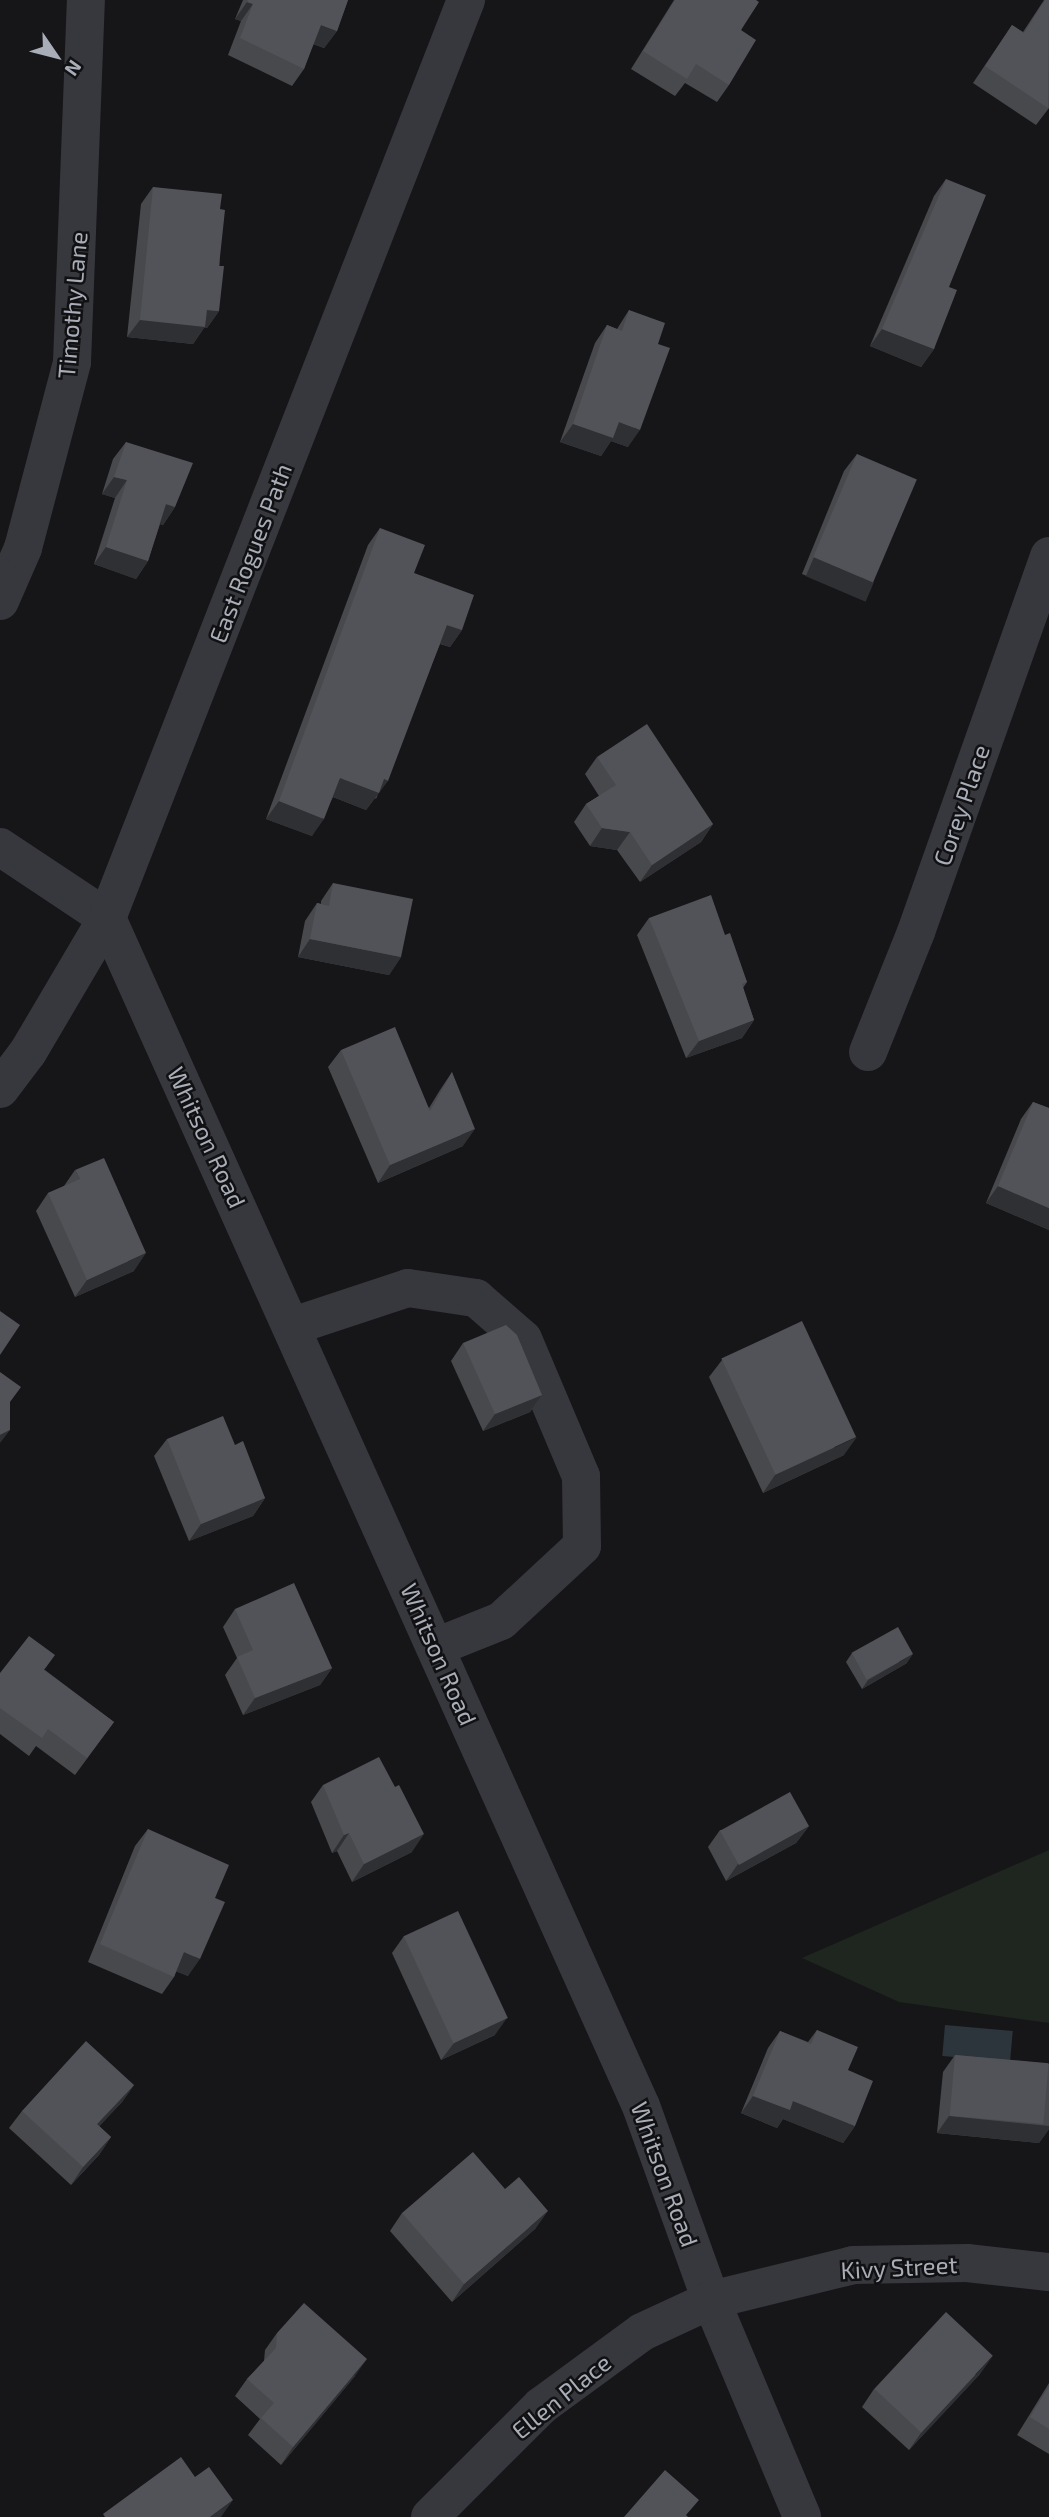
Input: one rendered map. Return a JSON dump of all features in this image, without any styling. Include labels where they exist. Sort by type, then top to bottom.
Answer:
[{"type":"street","name":"Timothy Lane","points":[[0,601],[23,548],[72,362],[86,0]]},
{"type":"street","name":"East Rogues Path","points":[[0,1089],[28,1052],[107,918],[466,0]]},
{"type":"street","name":"Corey Place","points":[[868,1052],[916,932],[1049,556]]},
{"type":"street","points":[[0,847],[107,918]]},
{"type":"street","name":"Whitson Road","points":[[107,918],[293,1326],[641,2106],[711,2300],[802,2517]]},
{"type":"street","points":[[293,1326],[408,1288],[476,1297],[523,1339],[581,1476],[582,1546],[500,1621],[436,1647]]},
{"type":"street","name":"Kivy Street","points":[[711,2300],[853,2265],[967,2263],[1049,2272]]},
{"type":"street","name":"Ellen Place","points":[[430,2517],[541,2406],[642,2333],[711,2300]]},
{"type":"shaded area","points":[[1049,1850],[1049,2023],[899,2002],[802,1958]]},
{"type":"shaded area","points":[[945,2025],[1013,2031],[1010,2062],[942,2056]]},
{"type":"building","points":[[348,0],[337,31],[321,25],[304,69],[240,38],[253,4],[247,2]]},
{"type":"building","points":[[675,0],[759,2],[741,30],[756,40],[729,85],[696,64],[687,79],[643,51]]},
{"type":"building","points":[[1045,0],[1049,0],[1048,108],[985,66],[1012,25],[1024,33]]},
{"type":"building","points":[[946,179],[986,195],[949,287],[957,290],[934,349],[882,329]]},
{"type":"building","points":[[153,187],[222,194],[220,209],[225,210],[219,266],[224,266],[219,311],[207,310],[205,327],[140,320]]},
{"type":"building","points":[[629,310],[665,323],[658,344],[670,348],[640,430],[619,422],[613,438],[573,424],[607,325],[622,331]]},
{"type":"building","points":[[126,442],[193,463],[175,507],[166,504],[148,561],[106,547],[127,480],[114,477]]},
{"type":"building","points":[[857,454],[917,479],[873,582],[813,557]]},
{"type":"building","points":[[380,528],[425,545],[414,573],[474,595],[462,630],[447,625],[388,781],[384,779],[379,793],[340,778],[324,819],[279,801]]},
{"type":"building","points":[[647,724],[713,824],[652,865],[630,832],[602,828],[586,804],[616,785],[597,757]]},
{"type":"building","points":[[333,883],[413,899],[401,957],[310,939],[317,903],[329,906]]},
{"type":"building","points":[[711,895],[725,935],[730,933],[747,982],[742,984],[754,1020],[699,1041],[649,918]]},
{"type":"building","points":[[395,1027],[430,1111],[452,1072],[475,1129],[390,1165],[341,1050]]},
{"type":"building","points":[[1033,1102],[1049,1108],[1049,1208],[998,1186]]},
{"type":"building","points":[[104,1158],[146,1253],[87,1280],[48,1193],[80,1179],[75,1170]]},
{"type":"building","points":[[0,1311],[20,1325],[0,1355]]},
{"type":"building","points":[[802,1321],[856,1437],[775,1475],[721,1359]]},
{"type":"building","points":[[506,1325],[517,1335],[542,1395],[495,1414],[463,1343]]},
{"type":"building","points":[[0,1372],[21,1387],[10,1402],[10,1430],[0,1435]]},
{"type":"building","points":[[223,1416],[235,1445],[243,1441],[265,1498],[201,1524],[167,1439]]},
{"type":"building","points":[[294,1583],[332,1668],[255,1698],[237,1657],[253,1650],[235,1609]]},
{"type":"building","points":[[898,1627],[913,1654],[867,1680],[852,1653]]},
{"type":"building","points":[[29,1636],[55,1655],[44,1670],[114,1722],[87,1758],[48,1729],[42,1738],[0,1708],[0,1673]]},
{"type":"building","points":[[379,1757],[395,1787],[399,1785],[424,1834],[364,1864],[349,1833],[344,1835],[323,1785]]},
{"type":"building","points":[[790,1792],[809,1826],[739,1865],[720,1831]]},
{"type":"building","points":[[148,1829],[229,1865],[215,1898],[225,1902],[200,1959],[184,1952],[174,1977],[100,1944]]},
{"type":"building","points":[[458,1911],[508,2018],[453,2043],[404,1936]]},
{"type":"building","points":[[817,2030],[858,2047],[848,2070],[873,2081],[855,2126],[793,2101],[790,2110],[753,2096],[780,2031],[811,2044]]},
{"type":"building","points":[[86,2041],[134,2085],[97,2124],[111,2137],[83,2167],[22,2111]]},
{"type":"building","points":[[955,2055],[1049,2063],[1043,2124],[950,2116]]},
{"type":"building","points":[[473,2152],[505,2189],[519,2177],[548,2211],[464,2284],[402,2213]]},
{"type":"building","points":[[304,2303],[367,2359],[293,2447],[261,2418],[274,2403],[247,2379],[276,2348],[277,2333]]},
{"type":"building","points":[[946,2312],[993,2356],[921,2432],[874,2389]]},
{"type":"building","points":[[1049,2386],[1049,2429],[1030,2417]]},
{"type":"building","points":[[181,2457],[195,2477],[209,2467],[233,2500],[210,2517],[105,2517],[103,2514]]},
{"type":"building","points":[[665,2470],[699,2500],[686,2515],[688,2517],[624,2517]]}]
